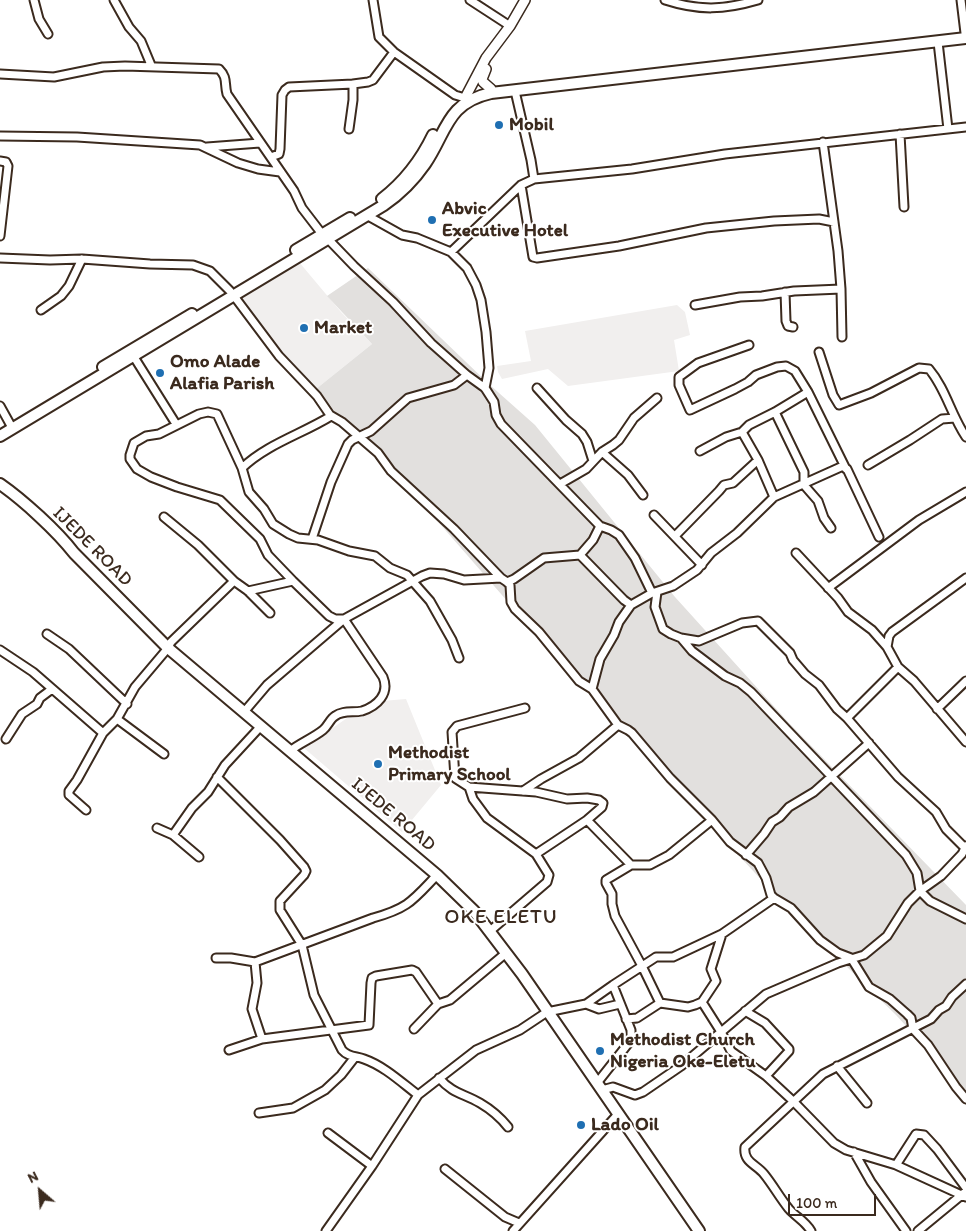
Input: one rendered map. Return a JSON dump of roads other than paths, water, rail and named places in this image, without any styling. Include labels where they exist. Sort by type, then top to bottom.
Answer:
[{"type":"main road","points":[[0,430],[232,293],[372,206],[391,192],[408,175],[420,159],[444,116],[465,98],[491,89],[938,42],[966,35]]},
{"type":"main road","points":[[325,236],[368,216],[396,197],[426,163],[449,120],[457,110],[467,102],[486,94],[966,35]]},
{"type":"main road","points":[[0,436],[134,357],[232,293]]},
{"type":"main road","name":"IJEDE ROAD","points":[[0,484],[13,493],[66,542],[74,553],[168,648],[437,874],[467,904],[506,953],[699,1231]]},
{"type":"street","points":[[34,0],[39,19],[48,34]]},
{"type":"street","points":[[114,0],[129,27],[141,41],[151,65]]},
{"type":"street","points":[[373,0],[379,37],[394,52],[455,95],[465,98],[486,58],[510,26],[526,0]]},
{"type":"street","points":[[470,0],[510,26]]},
{"type":"street","points":[[665,0],[682,2],[701,8],[740,5],[758,0]]},
{"type":"street","points":[[961,0],[966,35]]},
{"type":"street","points":[[938,42],[948,128]]},
{"type":"street","points":[[491,89],[482,79],[496,46]]},
{"type":"street","points":[[271,157],[279,154],[280,149],[282,95],[284,90],[289,87],[368,82],[373,80],[394,52]]},
{"type":"street","points":[[0,74],[54,77],[103,67],[151,65],[219,69],[224,74],[227,94],[271,157],[302,208],[325,236],[393,302],[431,343],[467,375],[485,388],[494,402],[496,415],[501,424],[580,507],[600,526],[611,530],[623,541],[635,558],[654,593],[655,607],[659,620],[667,632],[681,638],[699,641],[742,622],[758,621],[790,653],[805,674],[818,685],[898,777],[936,812],[946,829],[966,847],[962,854],[941,876],[920,891],[908,903],[886,936],[864,955],[858,958],[851,958],[838,953],[815,936],[790,908],[771,895],[766,878],[758,863],[730,842],[712,820],[670,778],[632,733],[618,725],[592,689],[579,681],[539,632],[515,609],[510,596],[508,581],[391,470],[378,453],[342,422],[331,416],[317,396],[279,356],[232,293],[210,271],[193,265],[82,259],[0,258]]},
{"type":"street","points":[[349,129],[353,84]]},
{"type":"street","points":[[515,91],[532,160],[534,179]]},
{"type":"street","points":[[451,252],[521,185],[534,179],[653,167],[725,154],[966,127]]},
{"type":"street","points":[[900,134],[904,207]]},
{"type":"street","points":[[0,136],[144,141],[206,147],[260,143]]},
{"type":"street","points":[[823,142],[841,289],[842,337]]},
{"type":"street","points":[[206,147],[258,170],[280,172]]},
{"type":"street","points":[[0,161],[6,162],[8,166],[0,236]]},
{"type":"street","points":[[521,185],[532,252],[533,256],[537,258],[619,246],[706,228],[774,221],[819,219],[834,222]]},
{"type":"street","points":[[368,216],[402,235],[417,238],[451,252],[467,268],[481,300],[489,352],[490,368],[485,388]]},
{"type":"street","points":[[41,310],[61,296],[69,286],[82,259]]},
{"type":"street","points":[[695,305],[785,292],[841,289]]},
{"type":"street","points":[[785,292],[786,321],[788,326],[793,327]]},
{"type":"street","points":[[748,345],[698,363],[679,377],[679,385],[690,410],[735,389],[756,375],[777,367],[786,366],[795,371],[808,392],[880,536]]},
{"type":"street","points":[[819,352],[833,395],[839,405],[871,393],[919,368],[929,369],[941,385],[955,418],[966,437]]},
{"type":"street","points":[[134,357],[176,424]]},
{"type":"street","points":[[312,539],[331,482],[348,444],[378,425],[408,398],[454,385],[467,375]]},
{"type":"street","points":[[537,388],[582,434],[587,442],[593,461]]},
{"type":"street","points":[[700,451],[726,436],[742,432],[749,425],[776,412],[808,392]]},
{"type":"street","points":[[560,484],[586,469],[602,452],[619,440],[634,418],[657,398]]},
{"type":"street","points":[[0,406],[10,424]]},
{"type":"street","points":[[344,619],[335,619],[329,616],[268,554],[260,539],[220,500],[177,487],[151,477],[137,469],[130,455],[134,444],[146,436],[159,434],[199,414],[208,412],[217,414],[242,468],[249,492],[264,509],[273,524],[298,538],[318,540],[348,551],[375,556],[390,568],[407,575],[430,601],[452,640],[459,658]]},
{"type":"street","points":[[776,412],[804,472],[804,485],[818,501],[824,518],[831,528]]},
{"type":"street","points":[[242,468],[260,453],[331,416]]},
{"type":"street","points":[[868,465],[942,419],[955,418]]},
{"type":"street","points":[[742,432],[758,460],[774,497]]},
{"type":"street","points":[[602,452],[628,475],[643,496]]},
{"type":"street","points":[[676,536],[724,485],[733,483],[758,460]]},
{"type":"street","points":[[592,689],[600,660],[619,622],[631,604],[673,586],[697,570],[711,553],[736,533],[774,497],[843,466],[847,469]]},
{"type":"street","points":[[828,588],[920,520],[966,492]]},
{"type":"street","points":[[654,515],[702,565]]},
{"type":"street","points":[[164,517],[198,545],[270,613]]},
{"type":"street","points":[[244,712],[267,685],[344,619],[430,573],[444,574],[464,580],[508,581],[544,558],[580,555],[594,540],[600,526]]},
{"type":"street","points":[[796,553],[848,612],[872,630],[886,647],[898,667],[914,680],[936,709],[966,742]]},
{"type":"street","points":[[580,555],[626,602],[631,604]]},
{"type":"street","points":[[886,647],[892,632],[966,578]]},
{"type":"street","points":[[86,810],[69,795],[69,791],[103,732],[117,719],[140,681],[171,642],[234,581]]},
{"type":"street","points":[[248,592],[293,581]]},
{"type":"street","points":[[290,751],[323,730],[336,715],[362,711],[379,702],[385,691],[383,677],[344,619]]},
{"type":"street","points":[[46,634],[69,649],[127,704]]},
{"type":"street","points":[[681,638],[692,651],[725,676],[740,683],[751,692],[906,855],[917,873],[920,891],[930,901],[966,919]]},
{"type":"street","points":[[0,650],[27,668],[103,732]]},
{"type":"street","points":[[847,718],[898,667]]},
{"type":"street","points":[[936,709],[966,681]]},
{"type":"street","points":[[6,739],[22,714],[52,689]]},
{"type":"street","points":[[525,708],[454,728],[452,732],[455,778],[469,787],[599,800],[602,803],[602,807],[587,820],[536,854]]},
{"type":"street","points":[[117,719],[164,754]]},
{"type":"street","points":[[522,791],[579,758],[618,725]]},
{"type":"street","points":[[173,835],[192,808],[208,792],[225,765],[261,726]]},
{"type":"street","points":[[746,855],[772,822],[780,817],[789,807],[814,792],[868,743]]},
{"type":"street","points":[[217,777],[280,840],[306,871],[280,901],[280,910],[302,945],[312,988],[345,1054],[377,1065],[418,1095]]},
{"type":"street","points":[[469,787],[473,799],[487,818],[536,854],[549,875],[547,882],[490,931]]},
{"type":"street","points":[[587,820],[631,865]]},
{"type":"street","points":[[660,1004],[615,916],[612,894],[606,883],[608,878],[631,865],[650,865],[669,855],[712,820]]},
{"type":"street","points":[[157,828],[173,835],[199,857]]},
{"type":"street","points":[[216,958],[231,958],[255,962],[401,909],[414,899],[437,874]]},
{"type":"street","points":[[328,1230],[418,1095],[476,1050],[520,1030],[547,1012],[586,1004],[656,957],[673,957],[722,934],[774,898]]},
{"type":"street","points":[[626,1018],[638,1018],[660,1004],[688,1007],[702,1002],[716,981],[710,969],[722,934]]},
{"type":"street","points":[[414,1029],[438,1004],[450,1000],[506,953]]},
{"type":"street","points":[[838,953],[838,963]]},
{"type":"street","points":[[599,1086],[614,1087],[635,1095],[643,1092],[681,1066],[766,994],[851,958]]},
{"type":"street","points":[[851,958],[869,987],[890,999],[911,1018],[913,1029],[928,1045],[966,1099]]},
{"type":"street","points":[[255,962],[258,983],[252,1009],[262,1039]]},
{"type":"street","points":[[229,1050],[262,1039],[369,1025],[371,983],[372,978],[376,976],[412,970],[416,972],[438,1004]]},
{"type":"street","points":[[811,1231],[806,1223],[788,1208],[766,1175],[750,1163],[745,1147],[818,1078],[837,1066],[931,1019],[966,984]]},
{"type":"street","points":[[599,1086],[630,1040],[631,1030],[613,985]]},
{"type":"street","points":[[702,1002],[721,1032],[726,1044],[736,1056],[766,1076],[834,1143],[846,1150],[896,1164],[965,1193]]},
{"type":"street","points":[[586,1004],[599,1009],[620,1004]]},
{"type":"street","points":[[745,1011],[765,1023],[789,1049],[766,1076]]},
{"type":"street","points":[[259,1113],[293,1108],[325,1090],[341,1075],[355,1057]]},
{"type":"street","points":[[837,1066],[867,1103]]},
{"type":"street","points":[[439,1078],[451,1090],[479,1102],[500,1116],[508,1127]]},
{"type":"street","points":[[513,1231],[618,1114]]},
{"type":"street","points":[[328,1132],[372,1166]]},
{"type":"street","points":[[896,1164],[916,1134],[924,1135],[937,1149],[965,1193]]},
{"type":"street","points":[[854,1152],[871,1182],[906,1231]]},
{"type":"street","points":[[445,1169],[500,1213],[519,1223]]},
{"type":"street","points":[[918,1231],[965,1193]]},
{"type":"place","name":"Mobil","points":[[499,125]]},
{"type":"place","name":"Abvic Executive Hotel","points":[[432,220]]},
{"type":"place","name":"Market","points":[[304,328]]},
{"type":"place","name":"Omo Alade Alafia Parish","points":[[160,373]]},
{"type":"place","name":"Methodist Primary School","points":[[378,764]]},
{"type":"place","name":"Methodist Church Nigeria Oke-Eletu","points":[[600,1051]]},
{"type":"place","name":"Lado Oil","points":[[581,1125]]},
{"type":"district","name":"OKE ELETU","points":[[501,918]]}]
